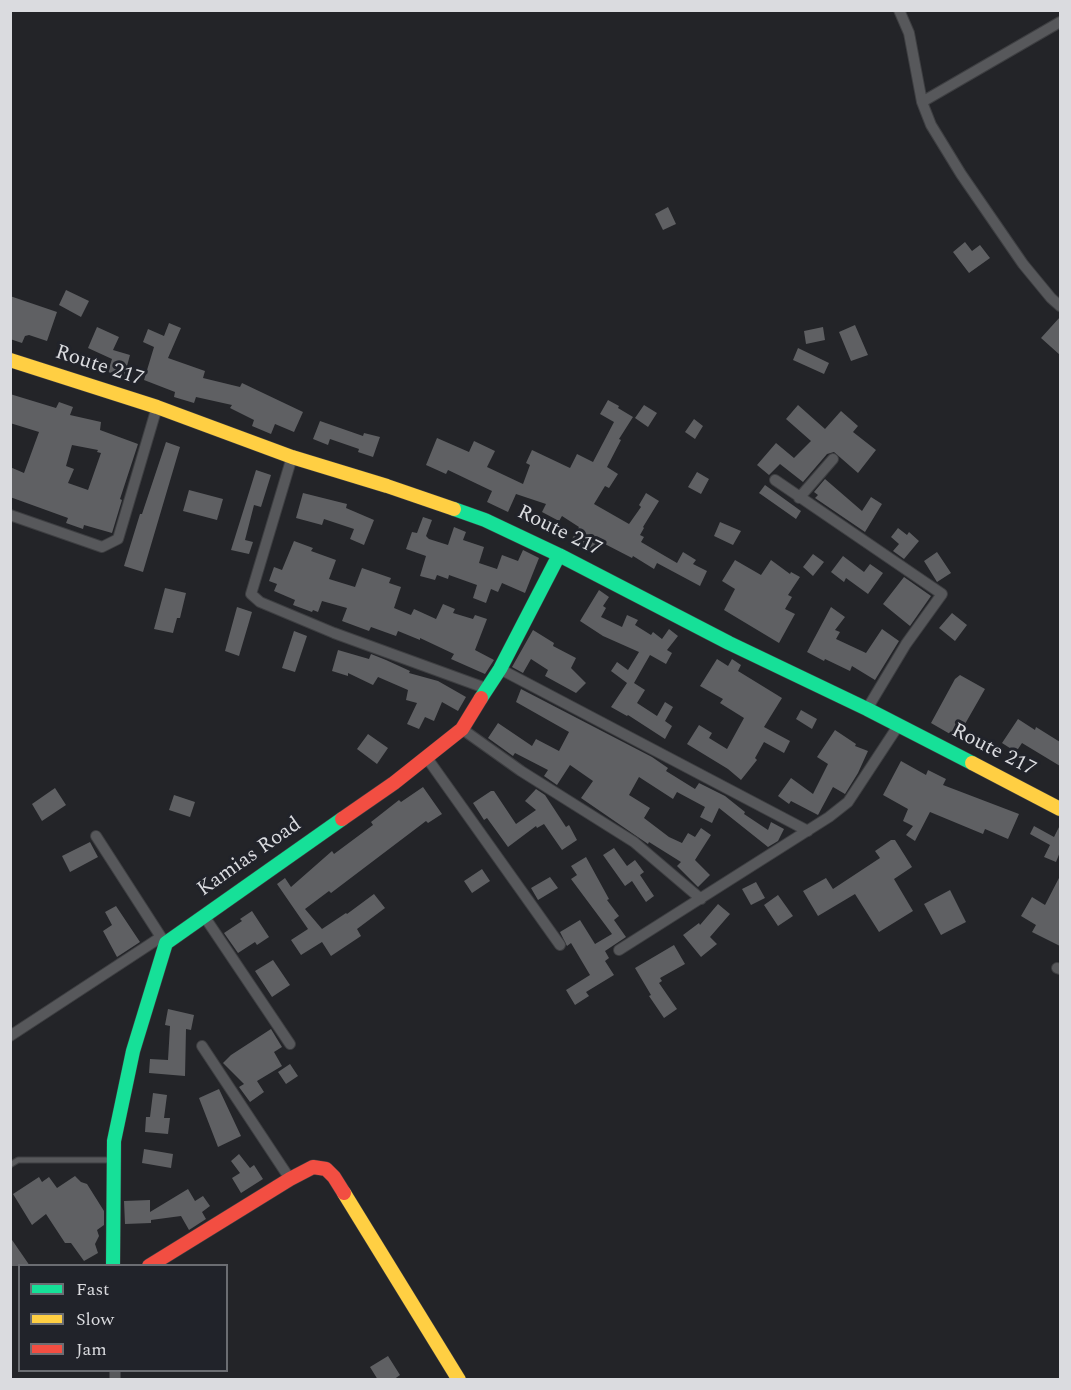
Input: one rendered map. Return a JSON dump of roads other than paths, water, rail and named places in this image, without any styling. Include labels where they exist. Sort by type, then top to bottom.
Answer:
[{"type":"street","points":[[899,10],[909,33],[922,102],[931,124],[961,174],[1023,264],[1060,306]]},
{"type":"street","points":[[922,102],[1060,22]]},
{"type":"street","name":"Route 217","points":[[10,360],[157,407],[292,457],[387,486],[485,520],[559,555],[729,644],[867,709],[1060,809]]},
{"type":"street","points":[[10,515],[102,547],[118,539],[157,407]]},
{"type":"street","points":[[292,457],[251,594],[260,602],[334,633],[488,689]]},
{"type":"street","points":[[799,498],[833,459]]},
{"type":"street","points":[[775,480],[942,594],[906,644],[867,709]]},
{"type":"street","name":"Kamias Road","points":[[164,940],[204,916],[427,758],[462,729],[500,669],[559,555]]},
{"type":"street","points":[[500,669],[808,831]]},
{"type":"street","points":[[619,950],[808,831],[848,802],[898,726]]},
{"type":"street","points":[[462,729],[521,771],[634,842],[701,899]]},
{"type":"street","points":[[427,758],[560,945]]},
{"type":"street","points":[[96,836],[164,940],[133,1051],[114,1141],[113,1264]]},
{"type":"street","points":[[204,916],[290,1044]]},
{"type":"street","points":[[10,1036],[164,940]]},
{"type":"street","points":[[202,1046],[290,1179]]},
{"type":"street","points":[[151,1264],[290,1179],[313,1167],[326,1169],[334,1177],[459,1380]]},
{"type":"lane","points":[[10,1165],[18,1160],[113,1160]]}]
